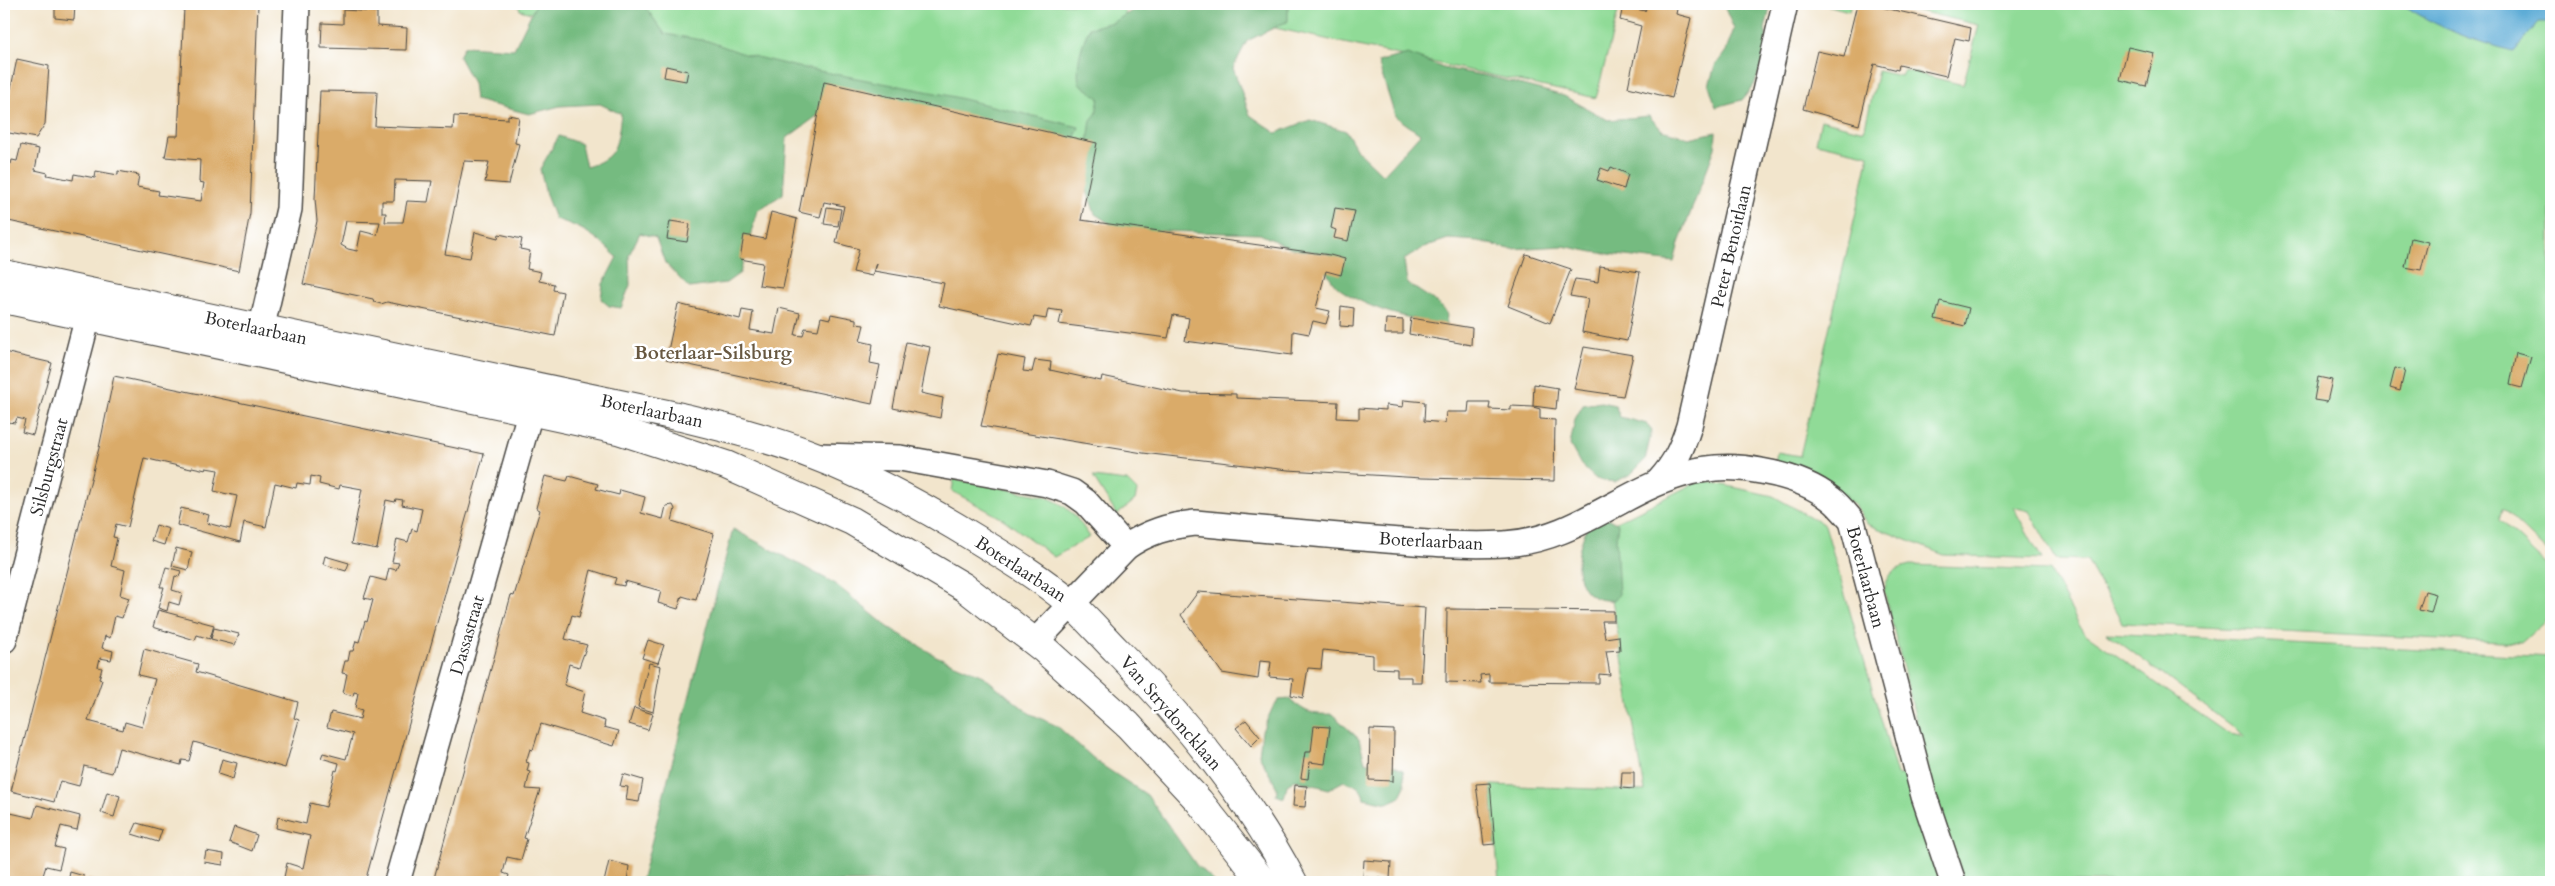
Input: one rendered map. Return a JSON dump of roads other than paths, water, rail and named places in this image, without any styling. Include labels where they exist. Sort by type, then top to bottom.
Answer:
[{"type":"main road","name":"Boterlaarbaan","points":[[4,274],[91,305],[535,399],[737,430],[815,456],[861,475],[932,512],[1009,559],[1070,604]]},
{"type":"main road","name":"Boterlaarbaan","points":[[4,299],[91,305]]},
{"type":"main road","name":"Boterlaarbaan","points":[[535,399],[618,430],[726,465],[852,521],[964,587],[1035,642]]},
{"type":"main road","name":"Van Strydoncklaan","points":[[1070,604],[1144,678],[1208,751],[1277,853],[1293,882]]},
{"type":"main road","name":"Van Strydoncklaan","points":[[1035,642],[1134,732],[1199,801],[1263,882]]},
{"type":"street","points":[[258,340],[289,209],[297,4]]},
{"type":"street","name":"Peter Benoitlaan","points":[[1659,481],[1672,467],[1681,452],[1689,426],[1785,4]]},
{"type":"street","name":"Silsburgstraat","points":[[4,640],[91,305]]},
{"type":"street","name":"Dassastraat","points":[[397,882],[535,399]]},
{"type":"street","points":[[815,456],[900,458],[1047,484],[1072,492],[1086,502],[1126,547]]},
{"type":"street","name":"Boterlaarbaan","points":[[1070,604],[1126,547],[1144,535],[1167,526],[1194,523],[1456,545],[1506,544],[1542,538],[1572,526],[1659,481],[1694,470],[1715,467],[1747,468],[1767,472],[1805,485],[1831,499],[1852,521],[1924,796],[1953,882]]},
{"type":"street","points":[[1035,642],[1070,604]]},
{"type":"water","points":[[2402,4],[2551,4],[2551,22],[2539,22],[2514,51],[2456,33],[2428,20]]},
{"type":"district","name":"Boterlaar-Silsburg","points":[[713,352]]}]
